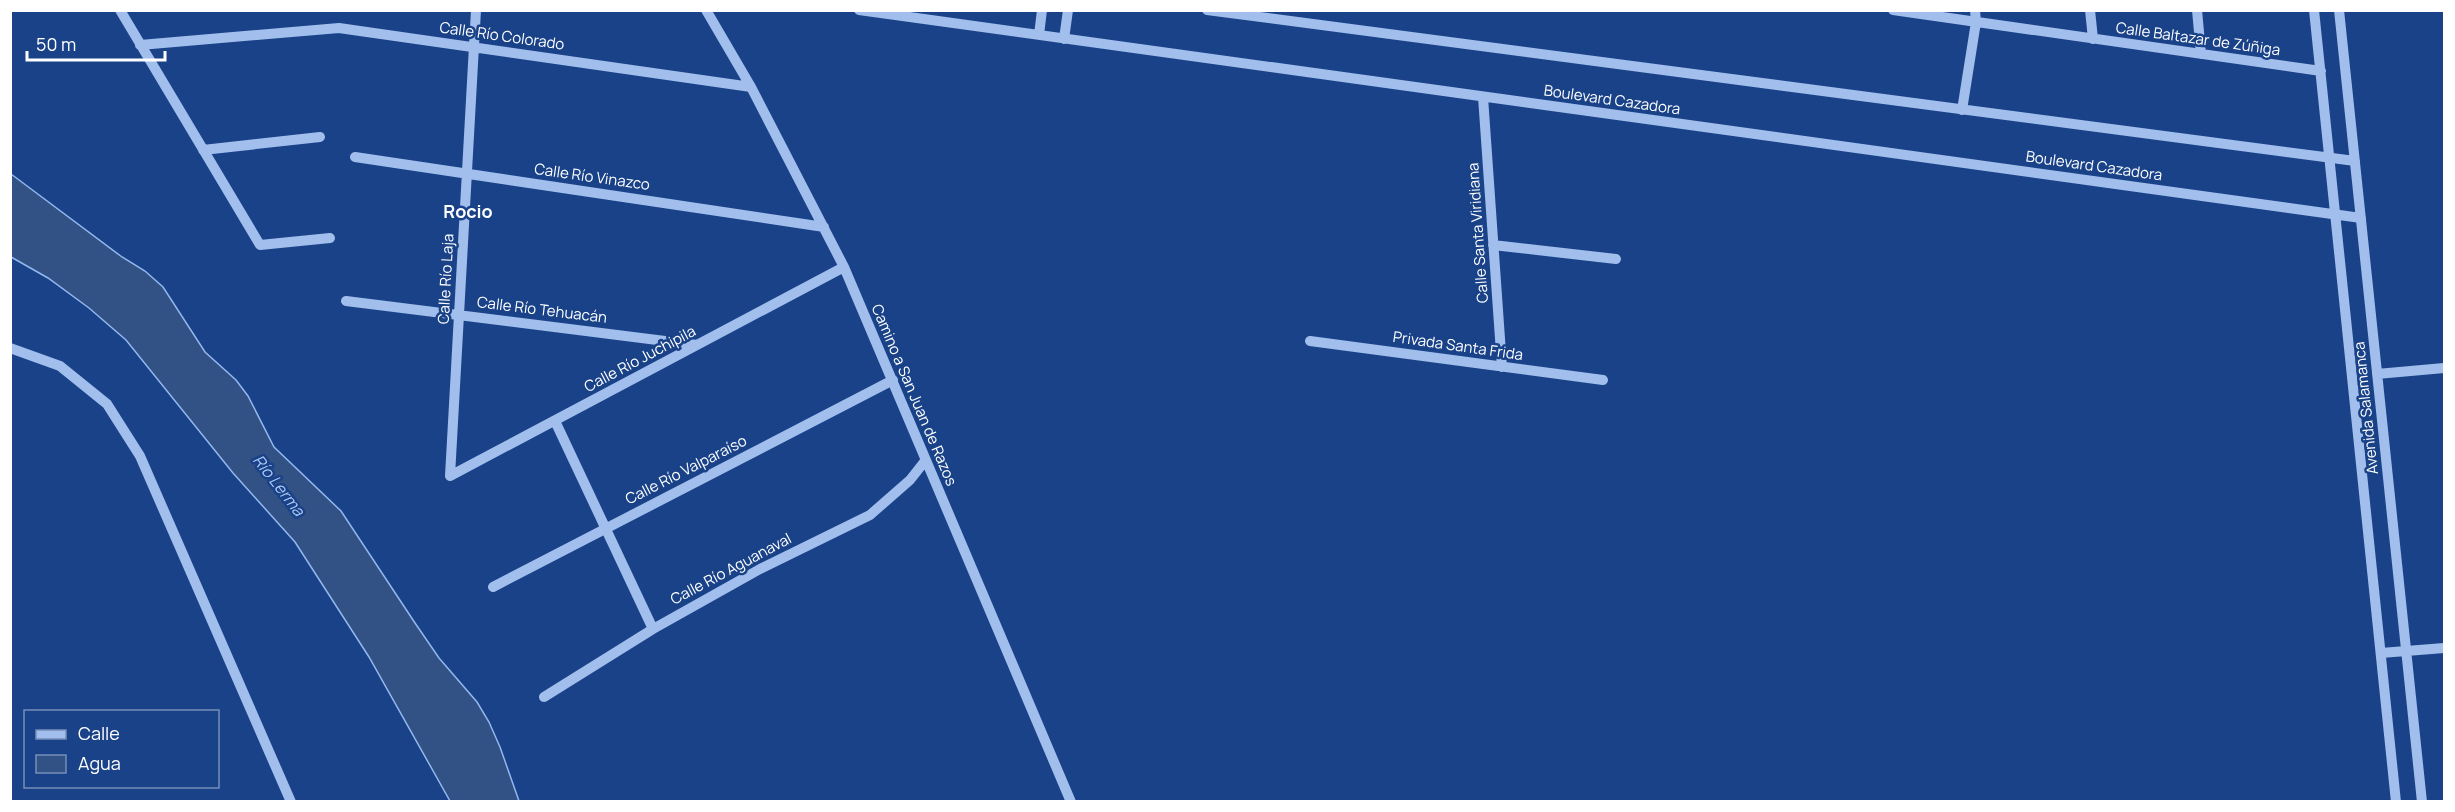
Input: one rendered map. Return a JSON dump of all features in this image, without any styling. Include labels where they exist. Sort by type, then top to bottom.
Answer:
[{"type":"street","points":[[120,10],[260,245],[330,238]]},
{"type":"street","name":"Calle Río Laja","points":[[450,476],[476,10]]},
{"type":"street","name":"Camino a San Juan de Razos","points":[[706,10],[751,87],[844,267],[1071,801]]},
{"type":"street","name":"Boulevard Cazadora","points":[[860,10],[2361,218]]},
{"type":"street","points":[[1039,35],[1042,10]]},
{"type":"street","points":[[1064,39],[1068,10]]},
{"type":"street","points":[[1207,10],[2355,161]]},
{"type":"street","name":"Calle Baltazar de Zúñiga","points":[[1893,10],[2321,72]]},
{"type":"street","points":[[1962,110],[1976,22],[1975,10]]},
{"type":"street","points":[[2090,10],[2093,39]]},
{"type":"street","points":[[2197,10],[2201,54]]},
{"type":"street","name":"Avenida Salamanca","points":[[2314,10],[2396,801]]},
{"type":"street","name":"Avenida Salamanca","points":[[2339,10],[2422,801]]},
{"type":"street","name":"Calle Río Colorado","points":[[141,45],[339,28],[751,87]]},
{"type":"street","name":"Calle Santa Viridiana","points":[[1483,97],[1502,367]]},
{"type":"street","points":[[203,150],[320,137]]},
{"type":"street","name":"Calle Río Vinazco","points":[[354,157],[824,227]]},
{"type":"street","points":[[1493,245],[1616,259]]},
{"type":"street","name":"Calle Río Juchipila","points":[[450,476],[844,267]]},
{"type":"street","name":"Calle Río Tehuacán","points":[[346,301],[698,345]]},
{"type":"street","name":"Privada Santa Frida","points":[[1310,341],[1603,380]]},
{"type":"street","points":[[10,348],[60,366],[107,405],[140,456],[291,801]]},
{"type":"street","points":[[2377,374],[2445,369]]},
{"type":"street","name":"Calle Río Valparaíso","points":[[493,587],[893,380]]},
{"type":"street","points":[[555,421],[653,629]]},
{"type":"street","name":"Calle Río Aguanaval","points":[[544,697],[653,629],[760,569],[870,514],[910,480],[925,461]]},
{"type":"street","points":[[2381,653],[2445,648]]},
{"type":"water","name":"Río Lerma","points":[[11,174],[122,257],[145,271],[163,287],[205,352],[236,380],[248,396],[274,447],[341,511],[439,658],[477,702],[500,747],[519,801],[450,801],[369,657],[295,542],[233,473],[126,340],[89,308],[48,278],[11,257]]},
{"type":"district","name":"Rocio","points":[[468,212]]}]
